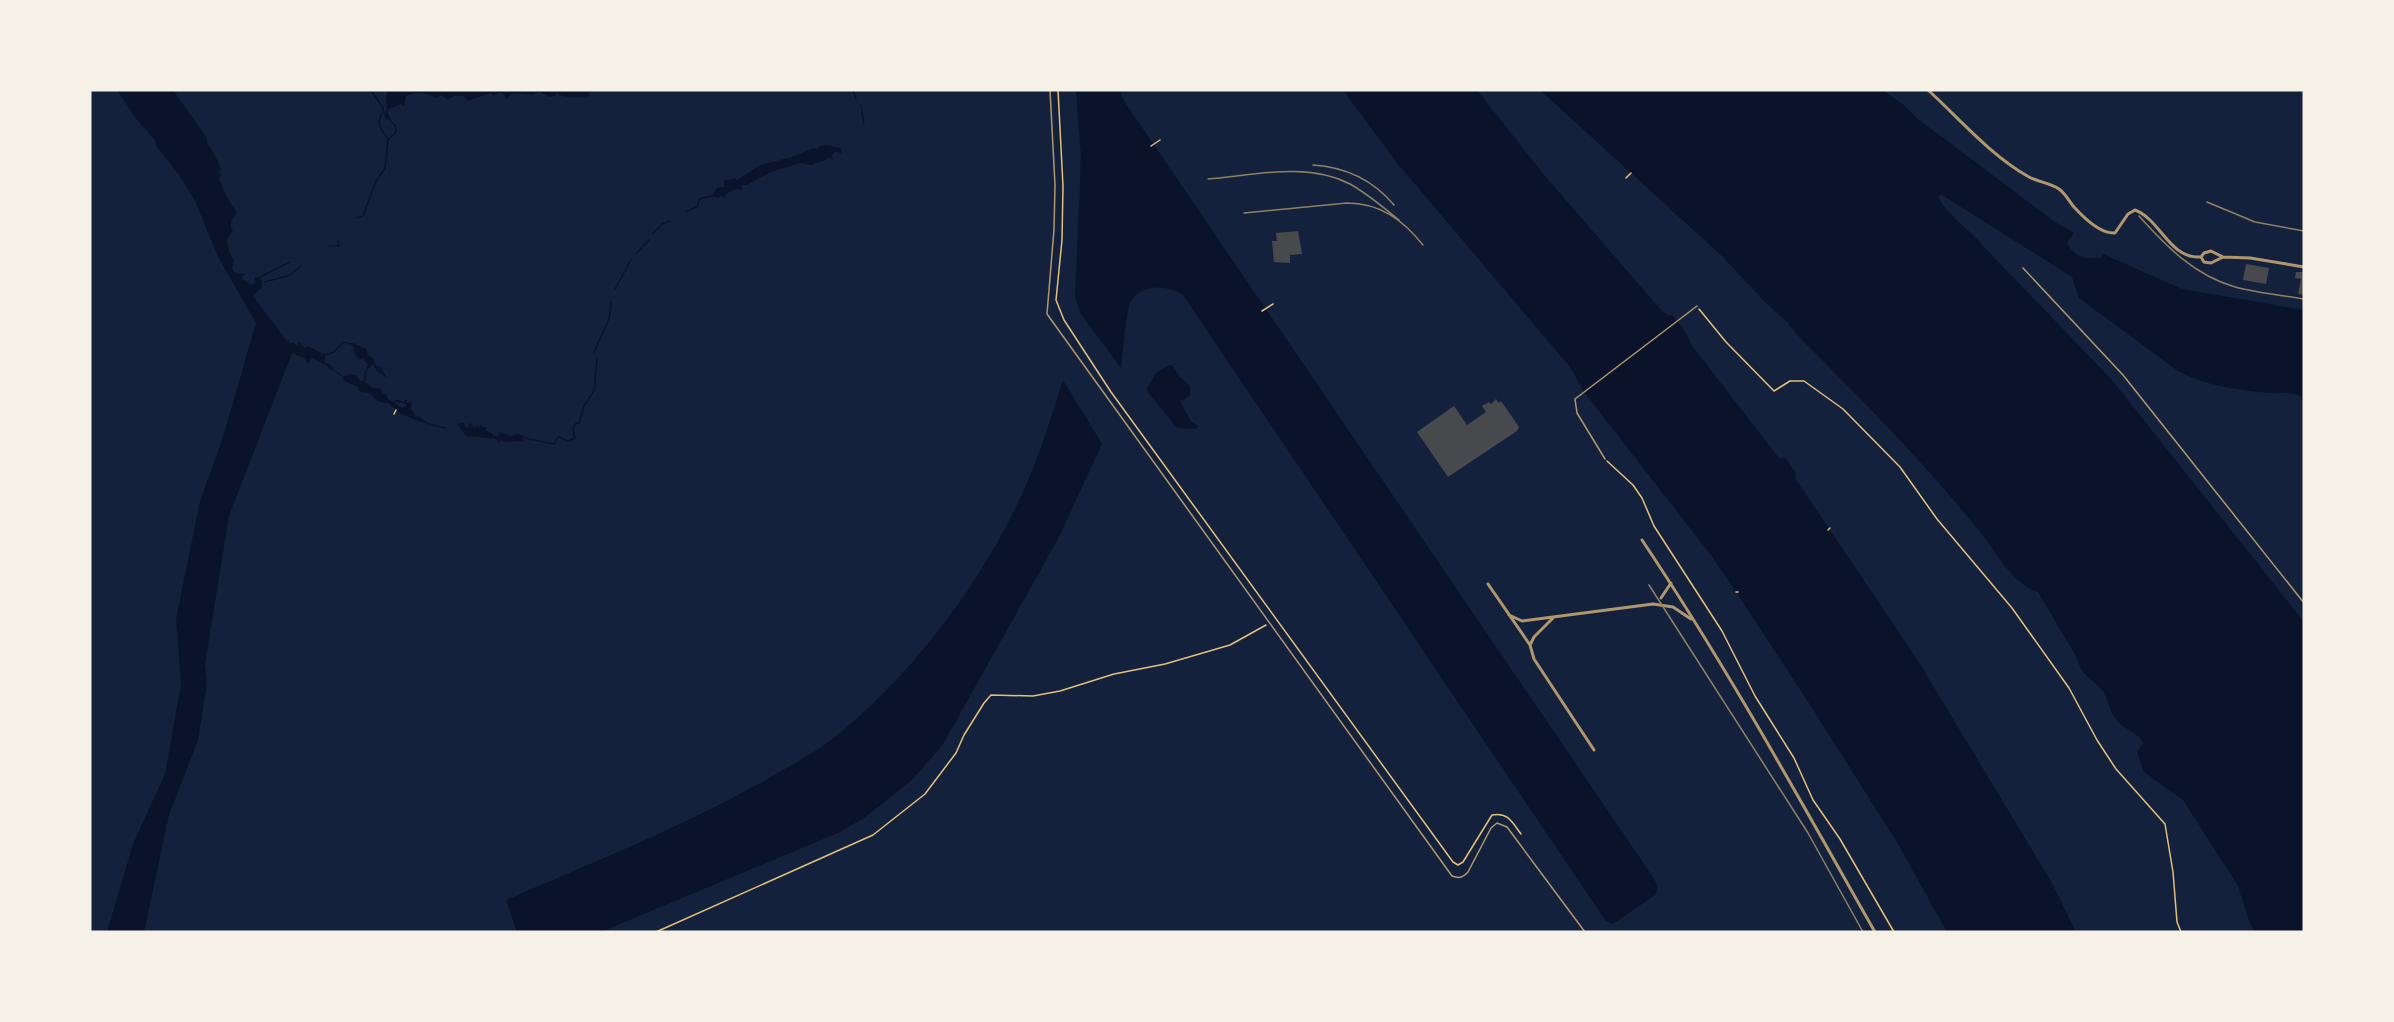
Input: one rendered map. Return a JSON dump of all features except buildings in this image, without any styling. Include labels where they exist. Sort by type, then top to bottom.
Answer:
[{"type":"street","points":[[1928,90],[1964,126],[2014,167],[2031,178],[2061,190],[2074,207],[2101,230],[2115,233],[2128,214],[2135,210],[2146,217],[2177,250],[2190,256],[2201,257],[2208,251],[2223,256],[2304,267]]},
{"type":"street","points":[[2201,257],[2204,262],[2211,263],[2223,256]]},
{"type":"street","points":[[1642,540],[1695,621],[1782,765],[1875,932]]},
{"type":"street","points":[[1661,598],[1671,583]]},
{"type":"street","points":[[1488,584],[1530,645],[1534,659],[1594,750]]},
{"type":"street","points":[[1507,614],[1522,621],[1653,604],[1665,605],[1683,612],[1695,621]]},
{"type":"street","points":[[1530,645],[1534,637],[1554,617]]},
{"type":"lane","points":[[1050,90],[1054,185],[1053,239],[1047,314],[1452,876],[1463,877],[1468,872],[1491,828],[1501,823],[1521,846],[1585,932]]},
{"type":"lane","points":[[2023,268],[2123,375],[2304,603]]},
{"type":"lane","points":[[1605,459],[1577,413],[1575,399],[1696,306]]},
{"type":"lane","points":[[1661,598],[1661,602],[1665,605]]},
{"type":"path","points":[[1058,90],[1063,186],[1062,240],[1056,300],[1060,312],[1111,392],[1453,862],[1458,865]]},
{"type":"path","points":[[1151,146],[1160,140]]},
{"type":"path","points":[[1626,178],[1631,173]]},
{"type":"path","points":[[1263,311],[1273,304]]},
{"type":"path","points":[[1696,306],[1728,344],[1774,391],[1790,381],[1804,381],[1843,409],[1900,467],[1937,519],[2012,608],[2069,688],[2116,770],[2165,824],[2173,872],[2177,922],[2181,932]]},
{"type":"path","points":[[394,414],[396,410]]},
{"type":"path","points":[[1605,459],[1633,485],[1642,498],[1654,526],[1722,631],[1755,696],[1794,758],[1813,800],[1840,839],[1894,932]]},
{"type":"path","points":[[656,932],[873,835],[926,794],[956,753],[963,735],[991,695],[1033,696],[1060,691],[1114,674],[1165,664],[1230,645],[1269,623]]},
{"type":"water","points":[[117,90],[173,90],[207,138],[207,143],[221,170],[218,173],[222,174],[219,178],[226,196],[237,213],[231,221],[233,230],[227,240],[234,261],[233,270],[236,273],[246,274],[242,276],[243,280],[252,285],[257,281],[254,281],[255,277],[261,278],[262,287],[253,296],[287,341],[289,340],[289,344],[293,342],[297,346],[299,342],[304,348],[308,346],[325,355],[325,363],[331,365],[334,370],[311,358],[308,364],[306,359],[292,353],[229,516],[205,664],[207,683],[198,740],[169,815],[144,932],[107,932],[133,844],[165,774],[181,684],[176,619],[200,501],[222,440],[256,323],[218,257],[196,203],[180,176]]},
{"type":"water","points":[[388,90],[593,90],[589,93],[590,96],[582,97],[563,96],[557,92],[555,96],[550,97],[539,92],[532,95],[512,93],[506,100],[503,93],[494,96],[490,93],[468,101],[464,96],[454,96],[447,100],[442,95],[436,98],[418,93],[406,96],[404,106],[401,104],[387,110],[392,123],[388,119],[386,121],[384,114],[387,109]]},
{"type":"water","points":[[1076,90],[1121,90],[1122,98],[1653,877],[1658,887],[1655,895],[1613,924],[1605,920],[1183,295],[1170,289],[1156,288],[1136,295],[1129,306],[1121,368],[1080,313],[1075,296],[1081,158]]},
{"type":"water","points":[[1343,90],[1477,90],[1545,176],[1662,311],[1669,316],[1672,315],[1683,328],[1693,347],[1779,458],[1786,459],[1796,473],[1795,478],[1920,664],[2052,883],[2076,932],[1947,932],[1898,844],[1812,708],[1710,554],[1584,392],[1570,367],[1397,163]]},
{"type":"water","points":[[1540,90],[1882,90],[2055,222],[2074,233],[2067,242],[2077,255],[2101,258],[2103,254],[2182,289],[2304,310],[2304,402],[2302,397],[2294,394],[2245,390],[2197,380],[2175,369],[2079,298],[2072,277],[1942,195],[1938,196],[1953,217],[1981,242],[2112,380],[2304,622],[2304,932],[2255,932],[2250,924],[2238,886],[2183,800],[2144,772],[2137,752],[2143,743],[2138,736],[2115,719],[2102,690],[2086,676],[2038,592],[2015,578],[1965,514],[1920,462],[1723,257]]},
{"type":"water","points":[[820,146],[841,148],[842,153],[835,152],[832,156],[833,160],[830,158],[811,165],[800,163],[771,172],[747,185],[741,185],[743,190],[736,189],[726,194],[724,198],[712,196],[717,188],[724,187],[724,181],[735,178],[737,180],[760,165],[792,157],[814,148],[817,150]]},
{"type":"water","points":[[351,344],[366,349],[369,356],[374,359],[375,365],[381,367],[387,378],[377,371],[373,364],[365,372],[368,365],[363,358],[359,360],[353,351]]},
{"type":"water","points":[[1172,365],[1190,386],[1190,396],[1180,401],[1190,420],[1199,427],[1196,429],[1177,428],[1146,390],[1156,373]]},
{"type":"water","points":[[356,375],[360,381],[364,381],[373,388],[380,388],[388,399],[402,408],[407,405],[404,403],[405,399],[407,400],[407,403],[412,404],[410,409],[415,417],[418,416],[434,427],[401,414],[388,403],[378,401],[371,394],[359,391],[357,387],[343,380],[344,376]]},
{"type":"water","points":[[1063,380],[1102,444],[1058,539],[942,746],[911,781],[864,818],[840,832],[601,932],[517,932],[506,900],[672,828],[769,778],[831,740],[891,686],[946,621],[993,550],[1034,466]]},
{"type":"water","points":[[464,422],[465,427],[473,428],[469,426],[470,422],[475,429],[476,425],[478,428],[482,424],[482,427],[487,427],[486,431],[492,433],[493,436],[498,436],[500,432],[511,436],[523,435],[524,441],[501,440],[498,444],[496,439],[466,436],[457,424]]},
{"type":"waterway","points":[[371,90],[383,108],[384,114]]},
{"type":"waterway","points":[[853,90],[856,99]]},
{"type":"waterway","points":[[861,105],[864,124]]},
{"type":"waterway","points":[[382,113],[379,124],[388,139]]},
{"type":"waterway","points":[[357,218],[363,216],[376,181],[385,168],[388,140],[396,132],[396,127],[392,122]]},
{"type":"waterway","points":[[687,211],[697,207],[700,199],[712,196]]},
{"type":"waterway","points":[[653,234],[662,224],[670,221]]},
{"type":"waterway","points":[[636,254],[649,240]]},
{"type":"waterway","points":[[329,246],[339,246],[338,241]]},
{"type":"waterway","points":[[615,289],[631,260]]},
{"type":"waterway","points":[[260,277],[290,262]]},
{"type":"waterway","points":[[264,282],[288,276],[302,265]]},
{"type":"waterway","points":[[594,352],[609,319],[611,302]]},
{"type":"waterway","points":[[325,355],[334,352],[343,342],[352,344]]},
{"type":"waterway","points":[[525,438],[554,444],[558,437],[569,441],[575,438],[573,430],[575,424],[579,423],[584,406],[594,391],[597,359]]},
{"type":"waterway","points":[[333,370],[345,378]]},
{"type":"waterway","points":[[364,383],[366,371]]},
{"type":"waterway","points":[[393,403],[397,401],[405,403]]},
{"type":"waterway","points":[[433,425],[445,428]]},
{"type":"railway","points":[[1313,165],[1325,166],[1358,176],[1377,188],[1394,205]]},
{"type":"railway","points":[[1208,179],[1262,173],[1316,173],[1350,184],[1399,220]]},
{"type":"railway","points":[[2207,202],[2255,222],[2304,231]]},
{"type":"railway","points":[[1244,213],[1347,203],[1359,204],[1390,215],[1407,228],[1423,245]]},
{"type":"railway","points":[[2139,216],[2182,259],[2220,282],[2243,289],[2304,299]]},
{"type":"railway","points":[[1649,585],[1808,833],[1863,932]]}]
